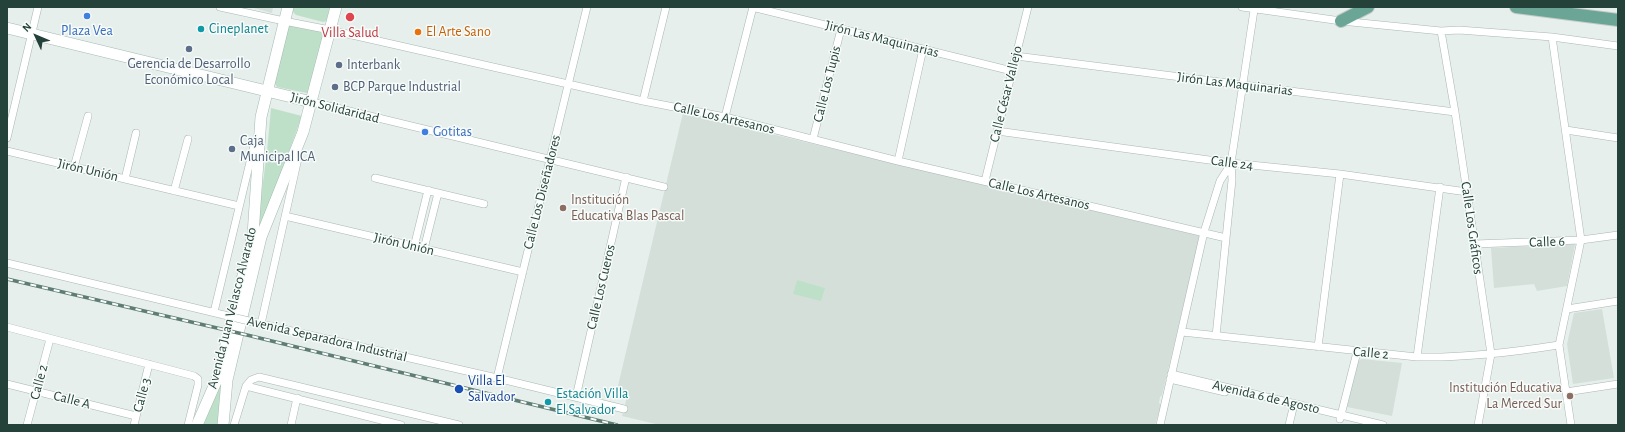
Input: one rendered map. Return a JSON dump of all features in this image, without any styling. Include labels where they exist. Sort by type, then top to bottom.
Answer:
[{"type":"main road","name":"Avenida Juan Velasco Alvarado","points":[[198,425],[218,377],[252,235],[261,117],[288,7]]},
{"type":"main road","name":"Avenida Juan Velasco Alvarado","points":[[223,425],[227,380],[261,237],[304,132],[336,7]]},
{"type":"main road","points":[[1341,21],[1368,7]]},
{"type":"main road","points":[[1516,7],[1618,20]]},
{"type":"main road","name":"Jirón Solidaridad","points":[[7,28],[312,102]]},
{"type":"street","points":[[7,138],[38,7]]},
{"type":"street","name":"Calle Los Artesanos","points":[[220,7],[284,22],[330,30],[643,101],[725,117],[898,161],[1226,238]]},
{"type":"street","name":"Calle Los Diseñadores","points":[[497,378],[587,7]]},
{"type":"street","points":[[643,101],[666,7]]},
{"type":"street","points":[[725,117],[752,7]]},
{"type":"street","name":"Jirón Las Maquinarias","points":[[752,7],[1012,71]]},
{"type":"street","name":"Calle César Vallejo","points":[[985,181],[1028,7]]},
{"type":"street","points":[[1242,7],[1254,10],[1341,21],[1441,31],[1459,30],[1552,37],[1618,46]]},
{"type":"street","points":[[1216,336],[1232,180],[1231,164],[1254,10]]},
{"type":"street","name":"Calle Los Tupis","points":[[813,139],[841,29]]},
{"type":"street","name":"Calle Los Gráficos","points":[[1441,31],[1455,112],[1491,354],[1478,425]]},
{"type":"street","points":[[1552,37],[1581,240],[1559,345],[1571,425]]},
{"type":"street","points":[[898,161],[923,49]]},
{"type":"street","name":"Jirón Las Maquinarias","points":[[1016,56],[1455,112]]},
{"type":"street","name":"Jirón Solidaridad","points":[[312,102],[664,187]]},
{"type":"street","points":[[74,167],[88,116]]},
{"type":"street","name":"Avenida Juan Velasco Alvarado","points":[[214,312],[261,117]]},
{"type":"street","points":[[1566,130],[1618,138]]},
{"type":"street","name":"Calle 24","points":[[997,131],[1231,164],[1340,174],[1467,192]]},
{"type":"street","name":"Avenida Juan Velasco Alvarado","points":[[259,323],[304,132]]},
{"type":"street","points":[[125,179],[136,133]]},
{"type":"street","points":[[174,191],[188,139]]},
{"type":"street","name":"Jirón Unión","points":[[7,151],[239,206]]},
{"type":"street","points":[[1160,425],[1204,232],[1220,181],[1231,164]]},
{"type":"street","points":[[1318,347],[1340,174]]},
{"type":"street","name":"Calle Los Cueros","points":[[576,397],[626,177]]},
{"type":"street","points":[[375,178],[484,204]]},
{"type":"street","points":[[1417,357],[1440,187]]},
{"type":"street","points":[[414,247],[428,190]]},
{"type":"street","points":[[424,249],[438,193]]},
{"type":"street","name":"Jirón Unión","points":[[285,216],[523,272]]},
{"type":"street","name":"Calle 6","points":[[1475,244],[1581,240],[1618,235]]},
{"type":"street","name":"Avenida Separadora Industrial","points":[[7,263],[624,408]]},
{"type":"street","points":[[1567,310],[1618,301]]},
{"type":"street","points":[[7,328],[150,364]]},
{"type":"street","name":"Calle 2","points":[[1182,332],[1357,352],[1439,358],[1491,354],[1559,345]]},
{"type":"street","name":"Calle 2","points":[[27,425],[50,339]]},
{"type":"street","points":[[1341,417],[1357,352]]},
{"type":"street","name":"Avenida Juan Velasco Alvarado","points":[[150,364],[191,375],[198,379],[198,386],[188,425]]},
{"type":"street","name":"Calle 3","points":[[134,425],[150,364]]},
{"type":"street","points":[[234,425],[246,386],[251,380],[259,377],[459,425]]},
{"type":"street","name":"Avenida 6 de Agosto","points":[[1171,377],[1341,417],[1383,425]]},
{"type":"street","name":"Calle A","points":[[7,384],[136,416]]},
{"type":"street","points":[[1566,392],[1618,384]]},
{"type":"street","points":[[246,386],[398,425]]},
{"type":"street","points":[[291,425],[297,398]]},
{"type":"street","points":[[1289,425],[1294,406]]},
{"type":"street","name":"Avenida 6 de Agosto","points":[[1341,417],[1364,425]]},
{"type":"shaded area","points":[[250,7],[273,7],[272,13]]},
{"type":"shaded area","points":[[683,113],[1200,236],[1162,395],[1160,397],[1159,403],[1161,405],[1155,425],[660,425],[622,416],[627,397],[616,394]]},
{"type":"shaded area","points":[[1575,244],[1567,286],[1537,291],[1534,284],[1494,288],[1491,248]]},
{"type":"shaded area","points":[[1602,309],[1614,378],[1573,384],[1567,344],[1574,313]]},
{"type":"shaded area","points":[[1362,359],[1402,363],[1392,416],[1347,407],[1358,361]]},
{"type":"green space","points":[[292,7],[332,7],[327,21],[323,22],[296,15],[293,12]]},
{"type":"green space","points":[[290,25],[322,31],[324,37],[311,91],[307,93],[277,87],[274,82],[286,29]]},
{"type":"green space","points":[[271,108],[302,116],[255,243],[267,152]]},
{"type":"green space","points":[[797,280],[825,288],[821,301],[793,294]]},
{"type":"green space","points":[[221,384],[218,425],[202,425]]},
{"type":"railway","points":[[7,279],[247,335],[617,425]]},
{"type":"place","name":"Plaza Vea","points":[[87,16]]},
{"type":"place","name":"Villa Salud","points":[[350,17]]},
{"type":"place","name":"Cineplanet","points":[[201,29]]},
{"type":"place","name":"El Arte Sano","points":[[418,32]]},
{"type":"place","name":"Gerencia de Desarrollo Económico Local","points":[[189,49]]},
{"type":"place","name":"Interbank","points":[[339,65]]},
{"type":"place","name":"BCP Parque Industrial","points":[[335,87]]},
{"type":"place","name":"Gotitas","points":[[425,132]]},
{"type":"place","name":"Caja Municipal ICA","points":[[232,149]]},
{"type":"place","name":"Institución Educativa Blas Pascal","points":[[563,208]]},
{"type":"place","name":"Villa El Salvador","points":[[459,389]]},
{"type":"place","name":"Institución Educativa La Merced Sur","points":[[1570,396]]},
{"type":"place","name":"Estación Villa El Salvador","points":[[548,402]]}]
